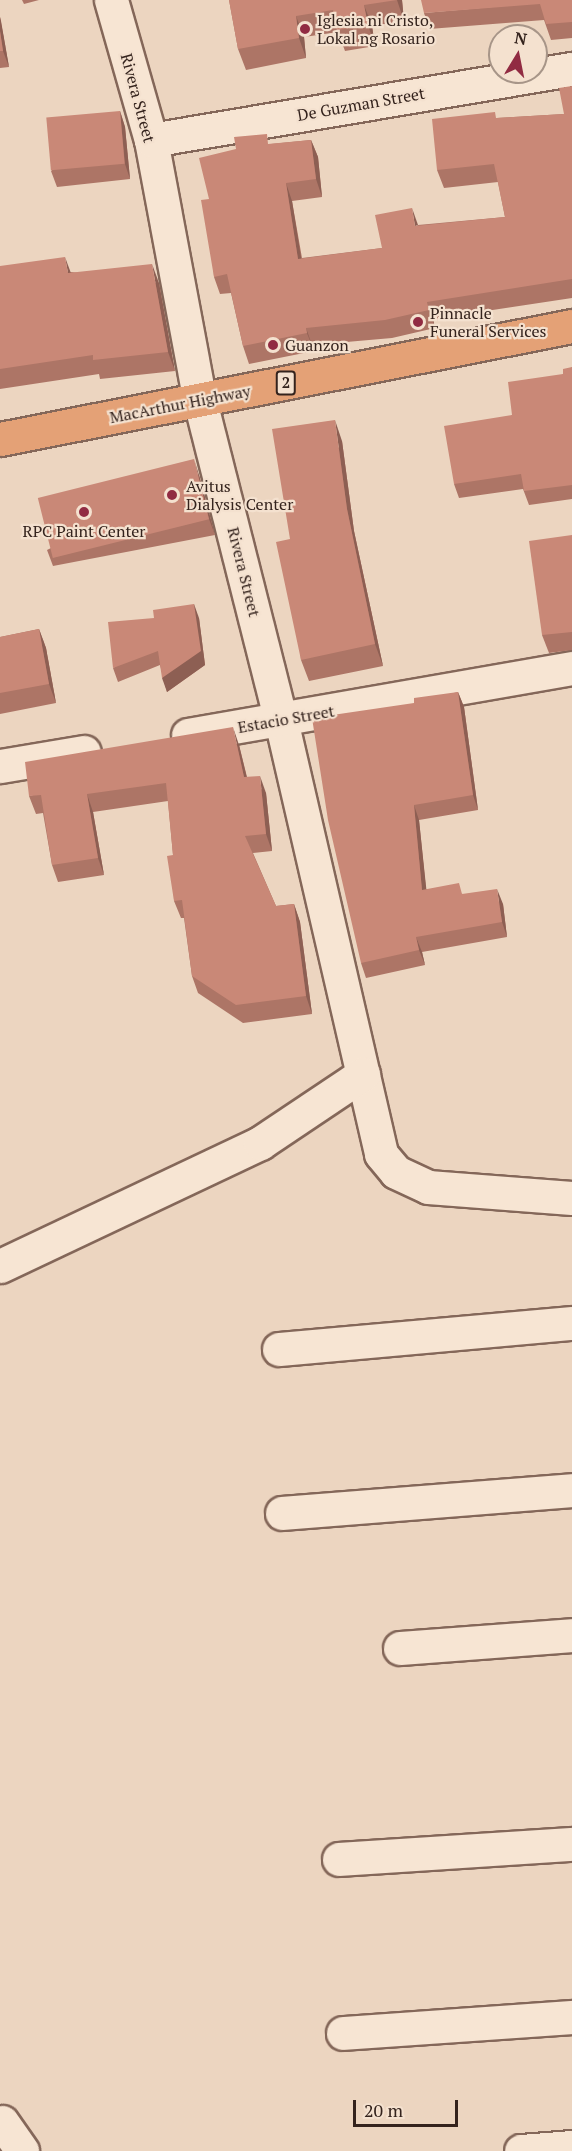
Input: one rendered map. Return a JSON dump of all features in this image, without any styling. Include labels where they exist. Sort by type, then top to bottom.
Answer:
[{"type":"highway","name":"MacArthur Highway","points":[[0,439],[572,326]]},
{"type":"street","name":"Rivera Street","points":[[111,0],[151,140],[200,401],[281,720],[381,1154],[396,1172],[428,1187],[455,1192],[572,1198]]},
{"type":"street","name":"De Guzman Street","points":[[151,140],[572,69]]},
{"type":"street","name":"Estacio Street","points":[[152,741],[572,668]]},
{"type":"street","points":[[0,766],[117,747]]},
{"type":"street","points":[[0,1266],[260,1143],[363,1074]]},
{"type":"street","points":[[279,1349],[572,1323]]},
{"type":"street","points":[[282,1513],[572,1490]]},
{"type":"street","points":[[400,1648],[572,1635]]},
{"type":"street","points":[[339,1859],[572,1844]]},
{"type":"street","points":[[343,2033],[572,2017]]},
{"type":"street","points":[[2,2121],[22,2151]]},
{"type":"street","points":[[521,2151],[572,2147]]},
{"type":"building","points":[[229,0],[397,0],[364,5],[368,25],[337,30],[333,10],[296,16],[299,38],[238,49]]},
{"type":"building","points":[[421,0],[572,0],[572,22],[546,24],[540,4],[424,13]]},
{"type":"building","points":[[0,31],[3,51],[0,51]]},
{"type":"building","points":[[572,86],[572,279],[427,302],[429,310],[385,320],[306,328],[307,333],[243,346],[227,274],[214,277],[201,200],[209,199],[199,158],[236,149],[234,137],[267,134],[268,144],[311,140],[316,179],[286,183],[298,259],[382,248],[375,215],[412,208],[415,226],[505,217],[494,164],[437,170],[432,119],[495,112],[496,118],[564,114],[559,88]]},
{"type":"building","points":[[120,111],[125,164],[51,170],[46,117]]},
{"type":"building","points":[[65,257],[68,273],[152,264],[168,352],[93,360],[93,355],[0,369],[0,266]]},
{"type":"building","points":[[572,367],[572,485],[524,491],[521,474],[454,484],[444,426],[512,415],[508,382],[563,374],[563,369]]},
{"type":"building","points":[[335,420],[347,509],[375,644],[301,660],[276,542],[290,539],[272,429]]},
{"type":"building","points":[[194,459],[209,519],[53,558],[38,498]]},
{"type":"building","points":[[572,535],[572,632],[542,635],[529,541]]},
{"type":"building","points":[[194,604],[201,651],[162,678],[158,651],[113,668],[108,622],[154,618],[153,610]]},
{"type":"building","points":[[39,629],[49,684],[0,693],[0,637]]},
{"type":"building","points":[[458,692],[473,795],[414,805],[422,890],[459,883],[462,894],[497,889],[502,922],[416,937],[419,950],[361,963],[328,820],[312,718],[414,703],[414,698]]},
{"type":"building","points":[[233,727],[244,777],[260,776],[266,834],[245,836],[276,906],[294,904],[306,996],[236,1005],[192,976],[182,900],[174,901],[167,856],[173,855],[166,783],[87,794],[98,858],[52,865],[41,795],[29,796],[25,762]]},
{"type":"place","name":"Iglesia ni Cristo, Lokal ng Rosario","points":[[305,29]]},
{"type":"place","name":"Pinnacle Funeral Services","points":[[418,322]]},
{"type":"place","name":"Guanzon","points":[[273,345]]},
{"type":"place","name":"Avitus Dialysis Center","points":[[172,495]]},
{"type":"place","name":"RPC Paint Center","points":[[84,512]]}]
